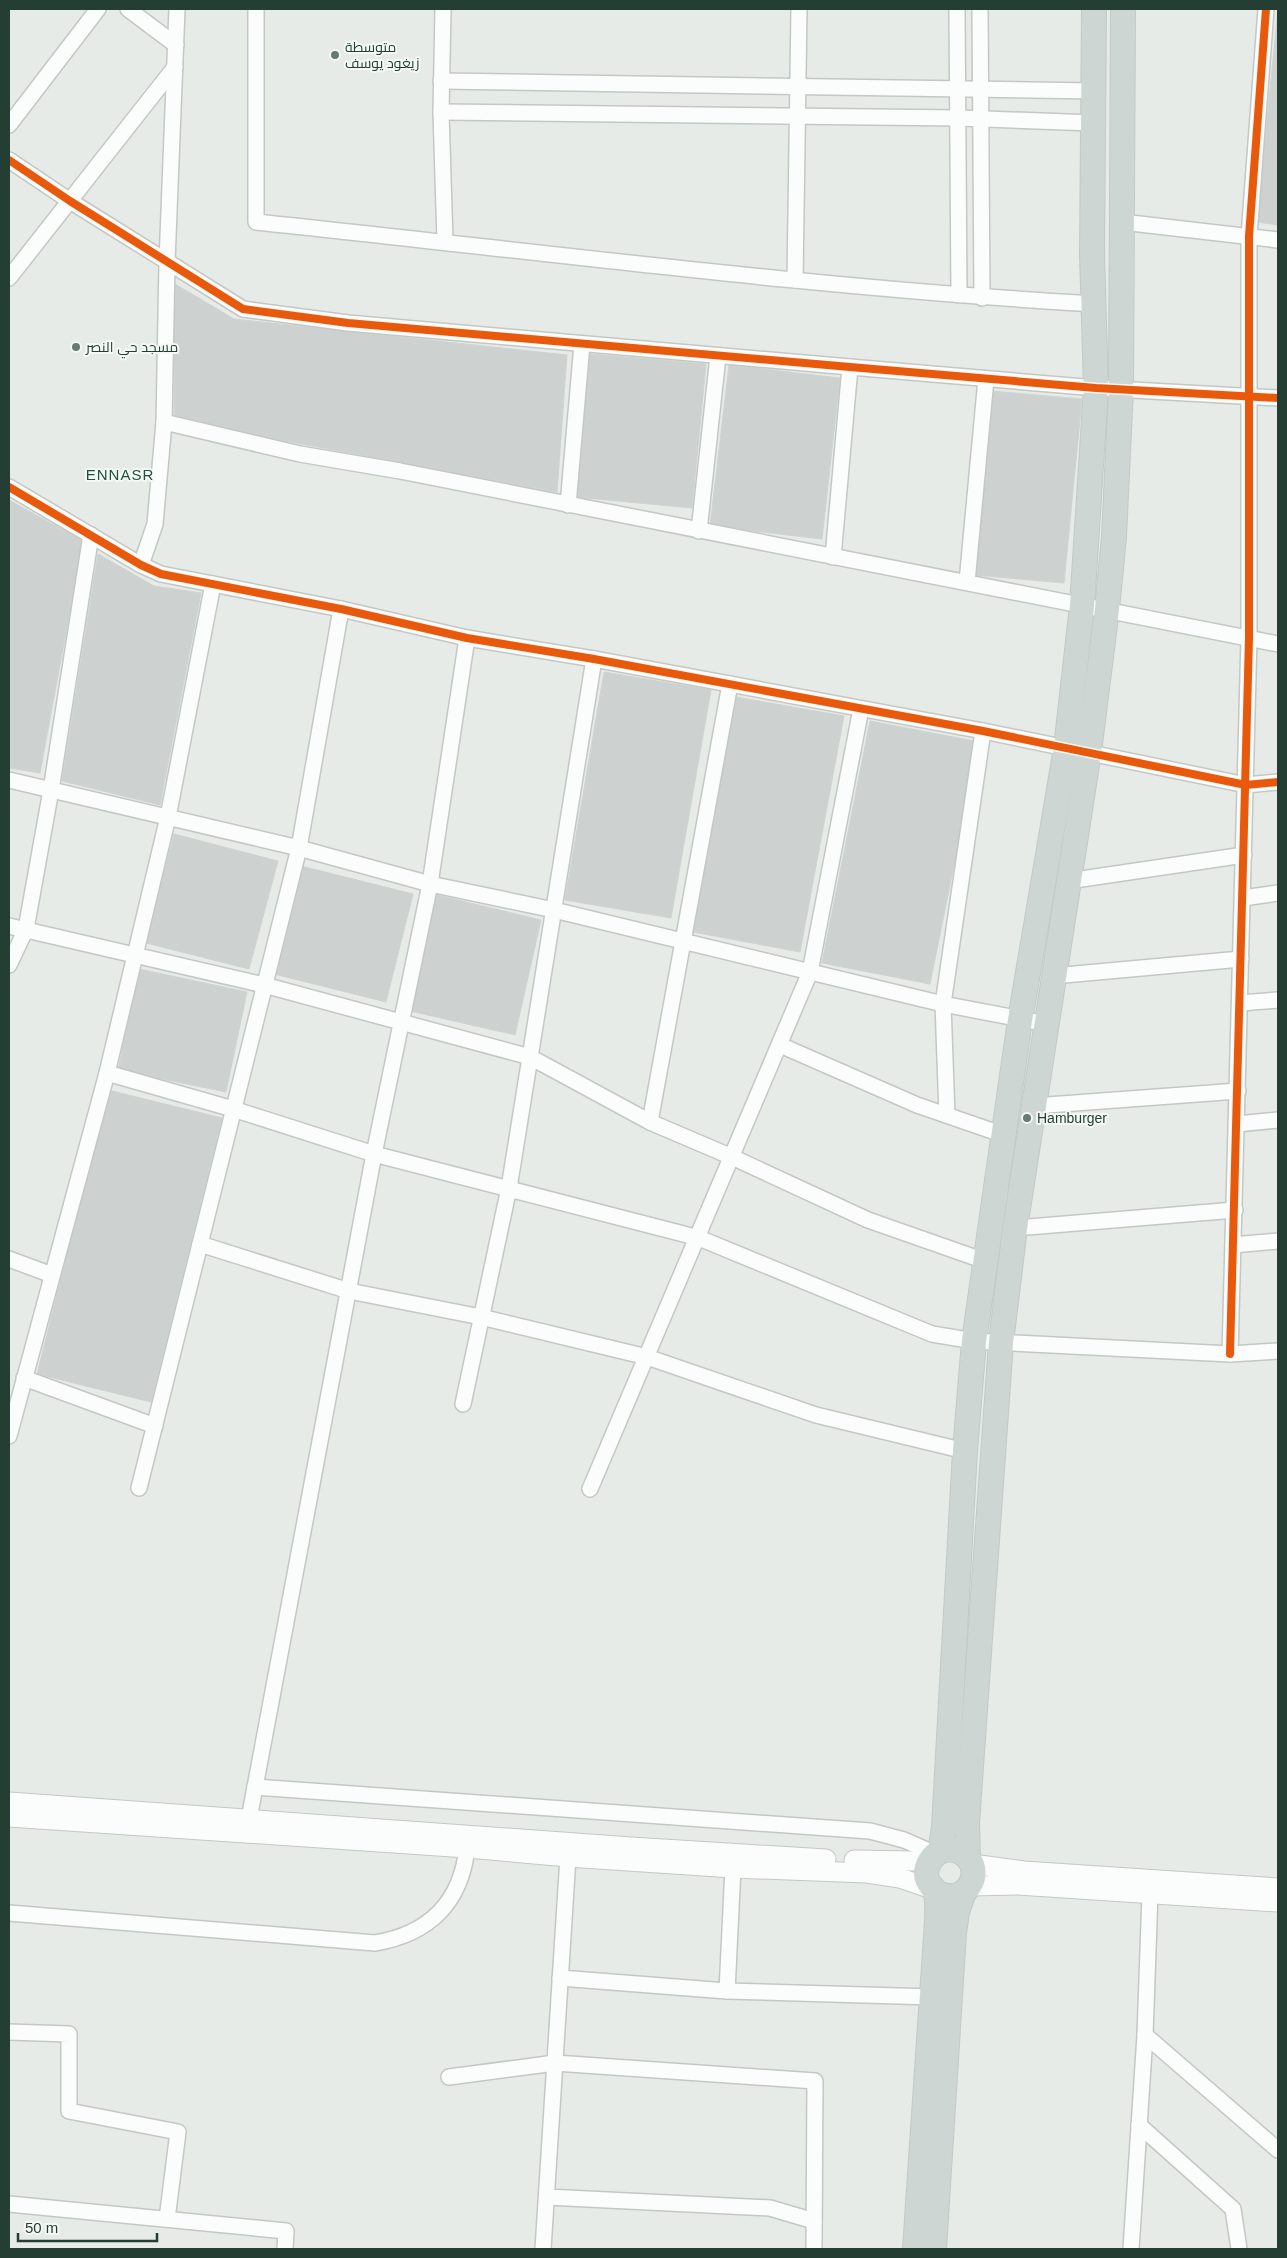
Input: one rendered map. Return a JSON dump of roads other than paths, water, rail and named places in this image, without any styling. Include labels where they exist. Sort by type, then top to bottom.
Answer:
[{"type":"main road","points":[[934,2249],[954,1934],[957,1912],[969,1875],[966,1829],[1001,1342],[1015,1228],[1068,882],[1078,750],[1082,606],[1096,388],[1095,304],[1092,254],[1094,9]]},
{"type":"main road","points":[[915,2249],[937,1921],[934,1891],[926,1874],[928,1865],[936,1854],[944,1827],[965,1451],[974,1341],[1020,1020],[1107,609],[1119,466],[1123,9]]},
{"type":"main road","points":[[951,1705],[975,1706]]},
{"type":"main road","points":[[936,1854],[955,1850],[969,1875]]},
{"type":"main road","points":[[934,1891],[950,1897],[969,1875]]},
{"type":"street","points":[[9,125],[98,9]]},
{"type":"street","points":[[128,9],[176,45]]},
{"type":"street","points":[[141,565],[155,524],[164,422],[177,9]]},
{"type":"street","points":[[256,9],[256,222],[795,280],[982,298],[1095,304]]},
{"type":"street","points":[[443,9],[441,112],[445,242]]},
{"type":"street","points":[[795,280],[799,9]]},
{"type":"street","points":[[958,9],[959,296]]},
{"type":"street","points":[[980,9],[982,298]]},
{"type":"street","points":[[1230,1354],[1249,638],[1249,236],[1266,9]]},
{"type":"street","points":[[9,278],[175,67]]},
{"type":"street","points":[[441,81],[604,85],[1094,91]]},
{"type":"street","points":[[441,112],[798,118],[959,118],[1093,123]]},
{"type":"street","points":[[9,160],[70,201],[242,309],[348,323],[718,356],[1096,388],[1278,398]]},
{"type":"street","points":[[1122,222],[1278,240]]},
{"type":"street","points":[[568,505],[582,344]]},
{"type":"street","points":[[699,531],[718,356]]},
{"type":"street","points":[[833,557],[850,367]]},
{"type":"street","points":[[967,582],[986,379]]},
{"type":"street","points":[[164,422],[300,454],[967,582],[1082,606],[1107,609],[1278,644]]},
{"type":"street","points":[[9,487],[141,565],[162,574],[341,609],[467,638],[594,659],[983,731],[1246,785],[1278,782]]},
{"type":"street","points":[[9,965],[26,929],[51,790],[91,535]]},
{"type":"street","points":[[9,1436],[107,1073],[168,817],[213,584]]},
{"type":"street","points":[[139,1488],[299,848],[341,609]]},
{"type":"street","points":[[249,1819],[374,1154],[430,884],[467,638]]},
{"type":"street","points":[[463,1404],[508,1188],[594,659]]},
{"type":"street","points":[[650,1122],[685,942],[730,684]]},
{"type":"street","points":[[590,1489],[810,972],[861,709]]},
{"type":"street","points":[[947,1115],[942,1004],[983,731]]},
{"type":"street","points":[[9,780],[299,848],[430,884],[554,910],[942,1004],[1047,1024]]},
{"type":"street","points":[[1068,882],[1244,855]]},
{"type":"street","points":[[1243,898],[1278,893]]},
{"type":"street","points":[[9,926],[264,985],[530,1057],[650,1122],[732,1157],[868,1220],[985,1261]]},
{"type":"street","points":[[1053,976],[1242,958]]},
{"type":"street","points":[[1240,1003],[1278,1000]]},
{"type":"street","points":[[780,1045],[916,1104],[1004,1134]]},
{"type":"street","points":[[107,1073],[233,1109],[374,1154],[698,1238],[932,1334],[974,1341],[1230,1354],[1278,1351]]},
{"type":"street","points":[[1034,1106],[1238,1091]]},
{"type":"street","points":[[1237,1124],[1278,1120]]},
{"type":"street","points":[[1015,1228],[1235,1210]]},
{"type":"street","points":[[1233,1245],[1278,1241]]},
{"type":"street","points":[[200,1244],[349,1291],[481,1317],[647,1357],[816,1415],[965,1451]]},
{"type":"street","points":[[9,1260],[52,1275]]},
{"type":"street","points":[[24,1378],[155,1426]]},
{"type":"street","points":[[255,1787],[870,1831],[904,1840],[936,1854]]},
{"type":"street","points":[[9,1802],[853,1860],[912,1860],[936,1854]]},
{"type":"street","points":[[9,1816],[467,1848],[568,1857],[733,1868],[884,1875],[934,1891]]},
{"type":"street","points":[[9,1913],[375,1943],[410,1934],[439,1913],[459,1883],[465,1866],[467,1848]]},
{"type":"street","points":[[543,2249],[568,1857]]},
{"type":"street","points":[[727,1991],[733,1868]]},
{"type":"street","points":[[969,1875],[1015,1871],[1278,1888]]},
{"type":"street","points":[[969,1875],[1018,1885],[1278,1902]]},
{"type":"street","points":[[1131,2249],[1145,2035],[1150,1893]]},
{"type":"street","points":[[560,1978],[727,1991],[933,1997]]},
{"type":"street","points":[[9,2032],[70,2034],[69,2111],[178,2132],[167,2219]]},
{"type":"street","points":[[1145,2035],[1278,2150]]},
{"type":"street","points":[[449,2077],[555,2063],[815,2081],[814,2249]]},
{"type":"street","points":[[1139,2125],[1233,2209],[1239,2249]]},
{"type":"street","points":[[547,2197],[770,2208],[814,2221]]},
{"type":"street","points":[[9,2204],[286,2231],[285,2249]]},
{"type":"place","name":"متوسطة زيغود يوسف","points":[[335,55]]},
{"type":"place","name":"مسجد حي النصر","points":[[76,347]]},
{"type":"place","name":"Hamburger","points":[[1027,1118]]},
{"type":"district","name":"ENNASR","points":[[120,475]]}]
